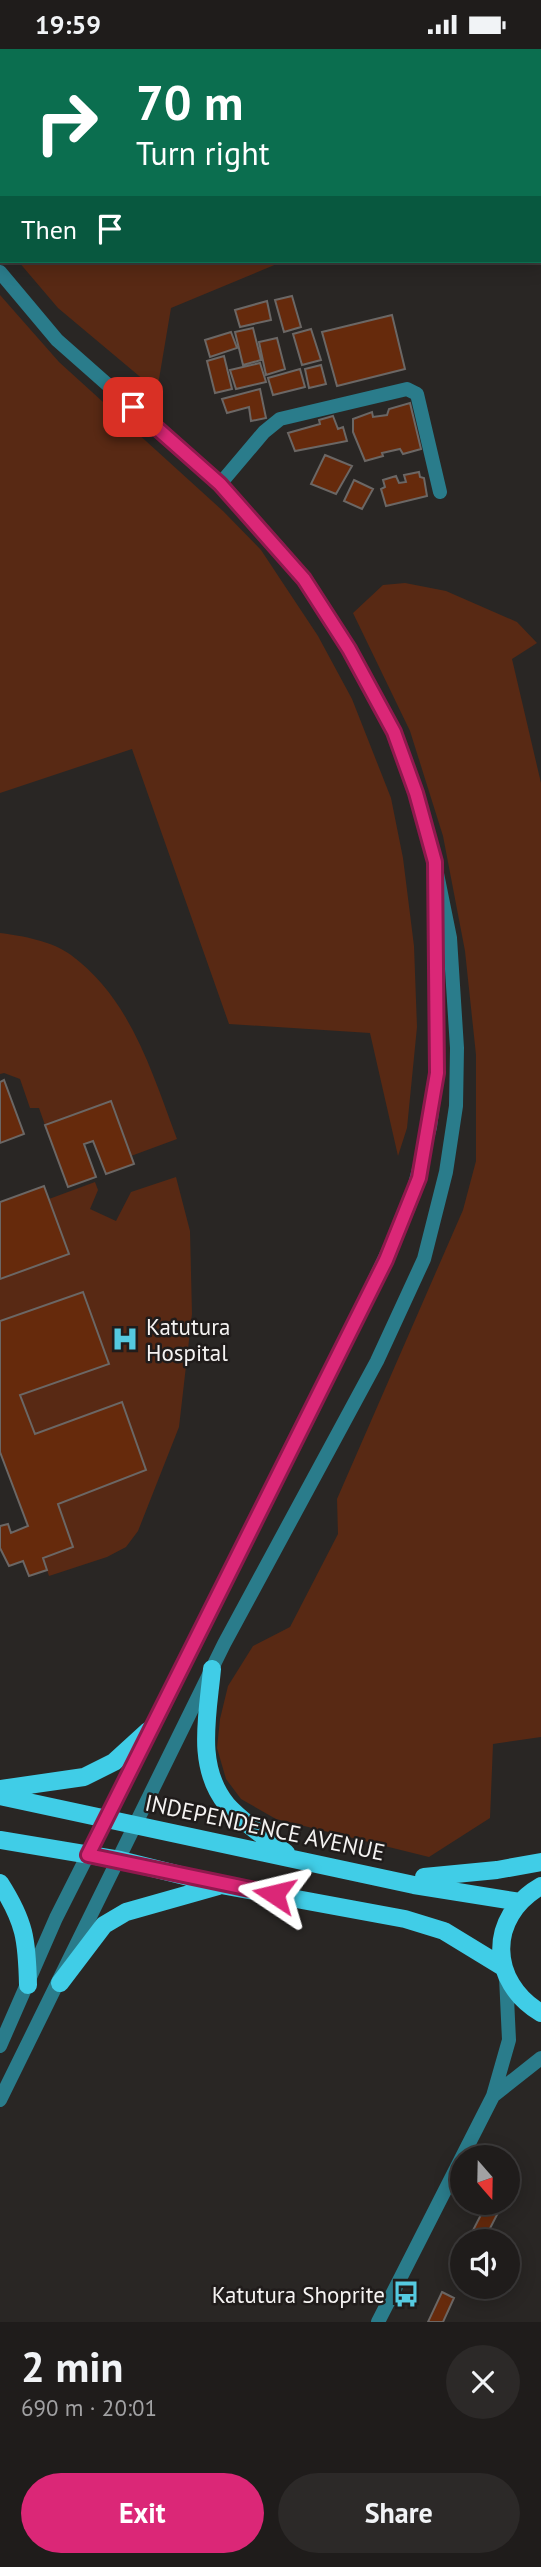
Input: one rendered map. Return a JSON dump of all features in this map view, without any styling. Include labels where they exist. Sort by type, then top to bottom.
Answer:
[{"type":"main road","points":[[212,1669],[205,1752],[214,1779],[228,1805],[288,1856]]},
{"type":"main road","points":[[0,1789],[84,1777],[114,1762],[148,1731]]},
{"type":"main road","name":"INDEPENDENCE AVENUE","points":[[0,1796],[385,1878],[520,1902]]},
{"type":"main road","points":[[0,1840],[120,1860],[221,1885],[405,1919],[444,1931],[504,1972]]},
{"type":"main road","points":[[385,1878],[451,1876],[541,1862]]},
{"type":"main road","points":[[0,1883],[15,1906],[27,1939],[28,1985]]},
{"type":"main road","points":[[60,1983],[104,1926],[126,1912],[221,1885]]},
{"type":"main road","points":[[541,1887],[520,1902],[507,1921],[501,1944],[504,1972],[515,1993],[541,2013]]},
{"type":"street","points":[[0,272],[57,341],[220,484],[304,579],[349,649],[404,758],[435,862],[450,938],[457,1048],[456,1106],[435,1225],[424,1259],[377,1361],[212,1669],[138,1825],[0,2100]]},
{"type":"street","points":[[220,484],[264,432],[280,419],[407,389],[417,394],[440,492]]},
{"type":"street","points":[[0,2046],[148,1731],[314,1407],[386,1260],[412,1197],[430,1128],[437,1073],[435,862]]},
{"type":"street","points":[[378,2322],[493,2096],[509,2040],[504,1972]]},
{"type":"street","points":[[493,2096],[541,2058]]},
{"type":"shaded area","points":[[20,263],[279,263],[171,308],[157,391],[58,308]]},
{"type":"shaded area","points":[[0,295],[59,362],[223,511],[261,550],[318,636],[352,699],[391,798],[403,858],[414,946],[417,1027],[407,1128],[398,1156],[370,1033],[229,1024],[132,749],[0,793]]},
{"type":"shaded area","points":[[405,583],[446,591],[517,622],[537,643],[512,659],[541,783],[541,1737],[493,1744],[490,1818],[429,1857],[276,1819],[241,1799],[226,1779],[217,1748],[220,1719],[228,1686],[253,1646],[290,1627],[338,1534],[337,1499],[463,1210],[476,1161],[476,1055],[465,951],[443,836],[410,731],[353,613],[383,585]]},
{"type":"shaded area","points":[[0,933],[55,946],[71,955],[92,973],[124,1015],[137,1039],[177,1139],[131,1156],[111,1101],[45,1125],[39,1108],[30,1108],[20,1079],[0,1074]]},
{"type":"shaded area","points":[[176,1177],[190,1231],[192,1314],[179,1427],[138,1531],[126,1547],[107,1557],[49,1576],[43,1558],[73,1546],[58,1504],[146,1470],[122,1402],[35,1434],[20,1395],[108,1364],[0,1321],[0,1279],[49,1199],[95,1182],[98,1190],[90,1209],[116,1221],[131,1192]]},
{"type":"building","points":[[292,296],[301,327],[284,332],[275,300]]},
{"type":"building","points":[[267,301],[271,320],[240,327],[235,310]]},
{"type":"building","points":[[392,315],[405,369],[337,386],[322,332]]},
{"type":"building","points":[[253,328],[261,360],[243,365],[235,332]]},
{"type":"building","points":[[311,329],[321,360],[302,365],[293,334]]},
{"type":"building","points":[[231,332],[237,348],[210,357],[205,340]]},
{"type":"building","points":[[277,338],[285,369],[266,375],[259,342]]},
{"type":"building","points":[[224,356],[232,389],[215,393],[207,361]]},
{"type":"building","points":[[260,363],[266,382],[236,389],[230,370]]},
{"type":"building","points":[[321,365],[326,384],[309,388],[305,369]]},
{"type":"building","points":[[300,369],[305,387],[273,395],[268,378]]},
{"type":"building","points":[[260,389],[266,418],[251,421],[249,407],[227,413],[222,399]]},
{"type":"building","points":[[410,403],[421,449],[403,454],[400,449],[365,461],[353,432],[353,419],[372,412],[373,417],[387,415],[389,409]]},
{"type":"building","points":[[333,416],[338,429],[343,427],[347,441],[295,451],[288,433],[320,424],[319,420]]},
{"type":"building","points":[[325,455],[352,466],[336,494],[311,484]]},
{"type":"building","points":[[419,472],[420,477],[424,478],[427,496],[386,506],[381,489],[385,487],[383,480],[396,476],[399,483],[406,482],[404,475]]},
{"type":"building","points":[[354,480],[373,489],[362,509],[344,501]]},
{"type":"building","points":[[4,1080],[24,1134],[0,1143],[0,1082]]},
{"type":"building","points":[[111,1101],[134,1164],[106,1174],[93,1141],[84,1144],[96,1177],[68,1187],[45,1125]]},
{"type":"building","points":[[44,1186],[69,1254],[0,1279],[0,1202]]},
{"type":"building","points":[[83,1292],[109,1364],[20,1395],[35,1434],[122,1402],[146,1470],[58,1504],[73,1547],[43,1558],[47,1570],[29,1576],[23,1561],[9,1566],[0,1548],[0,1526],[8,1524],[11,1533],[28,1526],[0,1452],[0,1321]]},
{"type":"building","points":[[481,2215],[497,2215],[490,2229],[474,2229]]},
{"type":"building","points":[[442,2292],[454,2299],[443,2322],[428,2322]]},
{"type":"place","name":"Katutura Hospital","points":[[125,1339]]},
{"type":"place","name":"Katutura Shoprite","points":[[406,2294]]},
{"type":"route","points":[[133,407],[220,484],[277,545],[316,597],[349,649],[394,732],[416,793],[435,862],[437,1073],[430,1128],[419,1178],[409,1207],[314,1407],[148,1731],[88,1855],[274,1894]]}]
